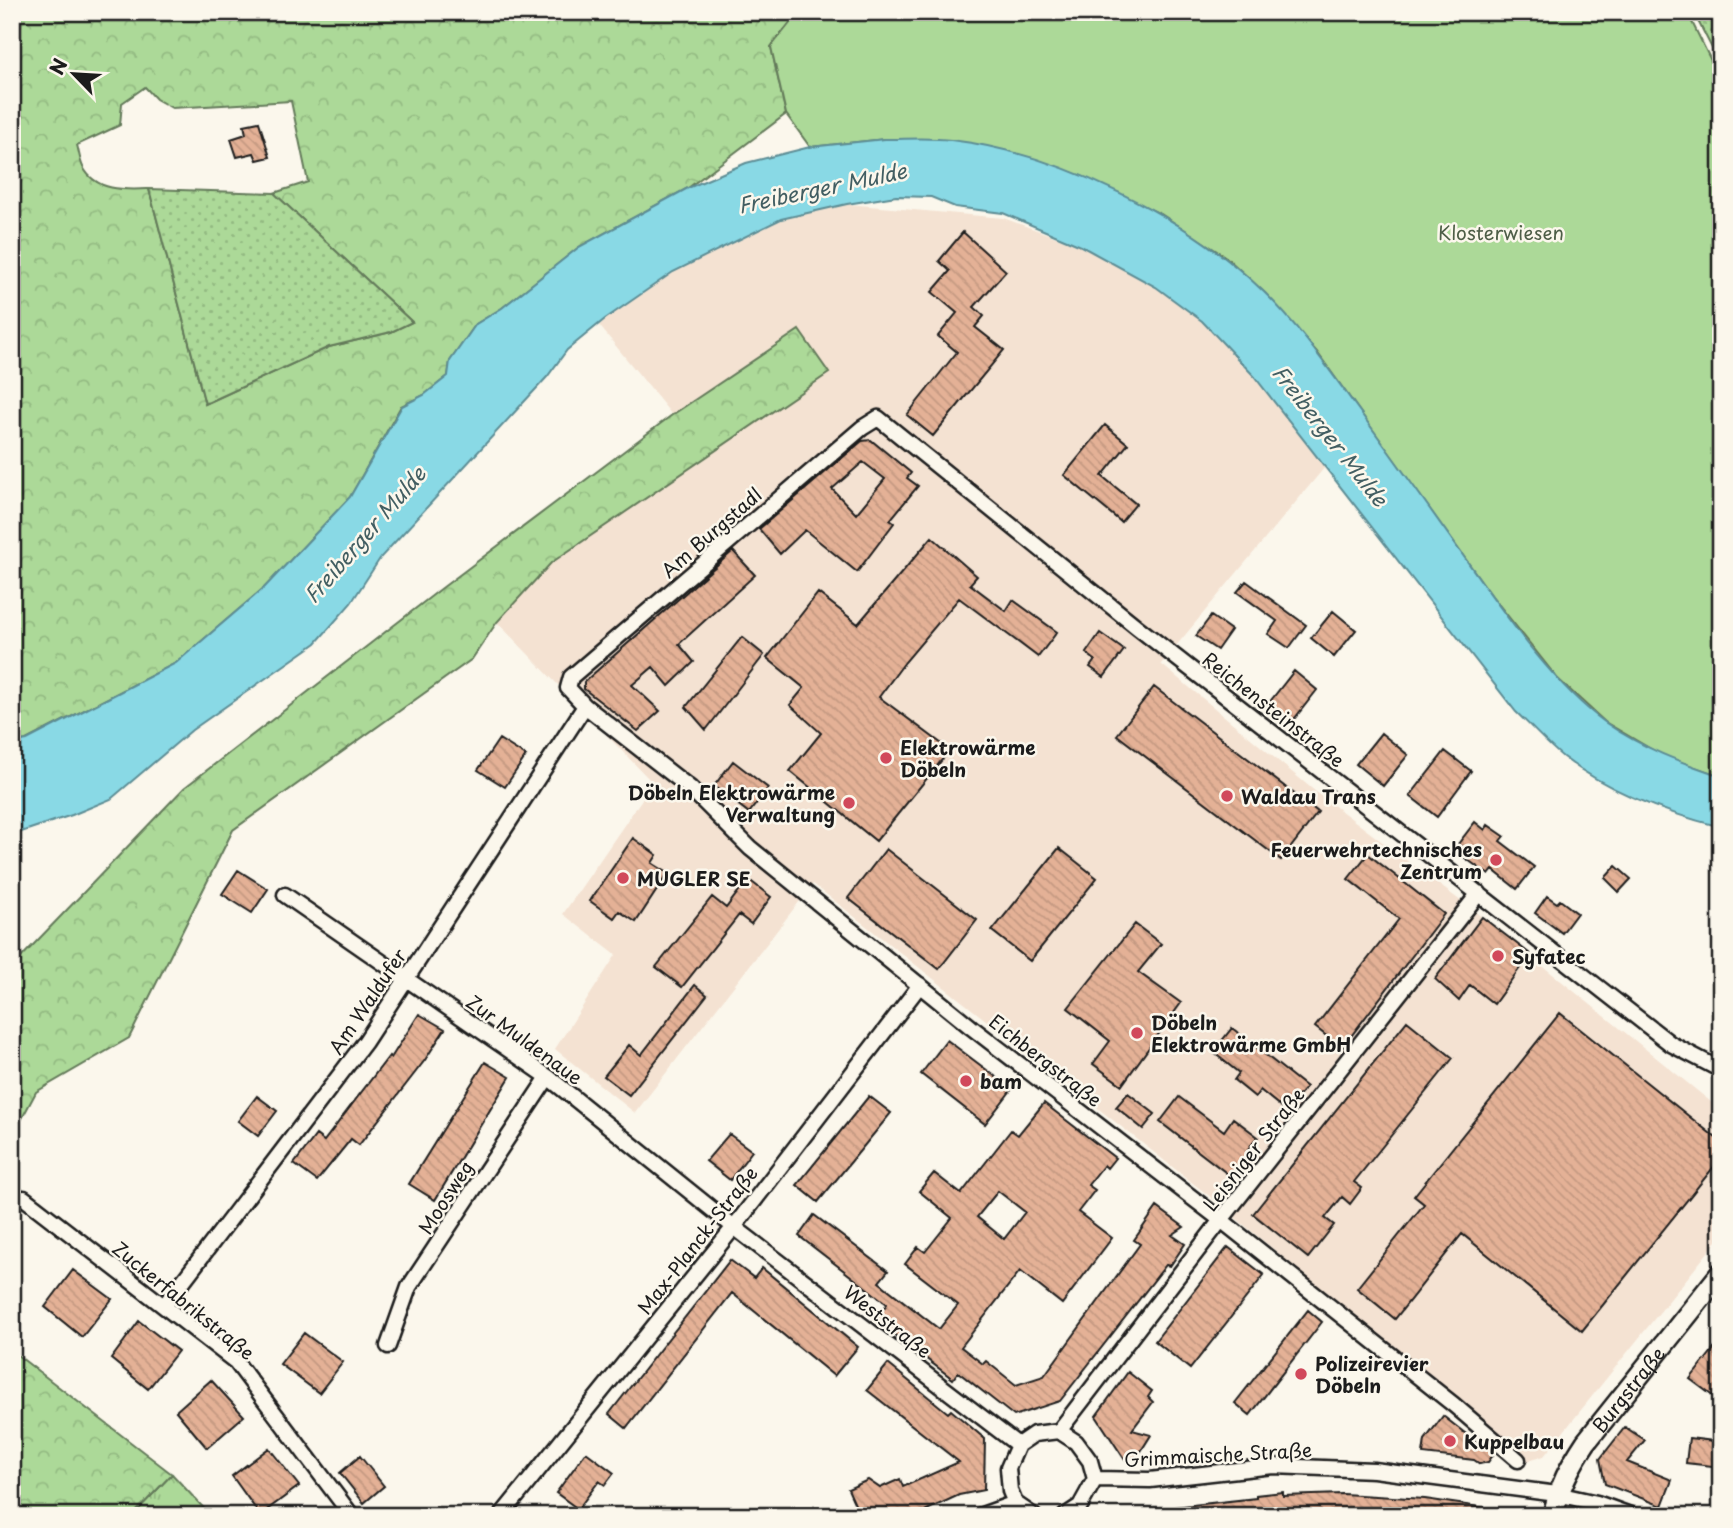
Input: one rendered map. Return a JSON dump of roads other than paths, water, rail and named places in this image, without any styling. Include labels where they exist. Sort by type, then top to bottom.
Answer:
[{"type":"main road","name":"Burgstraße","points":[[1553,1516],[1557,1494],[1586,1442],[1721,1273]]},
{"type":"street","name":"Am Burgstadl","points":[[571,677],[862,428],[878,418]]},
{"type":"street","name":"Reichensteinstraße","points":[[878,418],[1126,618],[1671,1044],[1721,1070]]},
{"type":"street","name":"Eichbergstraße","points":[[571,677],[568,688],[584,706],[690,788],[739,839],[920,985],[1454,1405],[1518,1460]]},
{"type":"street","name":"Am Waldufer","points":[[164,1306],[365,1042],[584,706]]},
{"type":"street","name":"Leisniger Straße","points":[[1059,1431],[1221,1220],[1479,893]]},
{"type":"street","name":"Zur Muldenaue","points":[[285,895],[548,1077],[734,1227]]},
{"type":"street","name":"Max-Planck-Straße","points":[[501,1516],[734,1227],[920,985]]},
{"type":"street","name":"Moosweg","points":[[388,1346],[409,1287],[548,1077]]},
{"type":"street","name":"Zuckerfabrikstraße","points":[[24,1198],[236,1362],[352,1516]]},
{"type":"street","name":"Weststraße","points":[[734,1227],[1018,1445]]},
{"type":"street","points":[[1034,1516],[1015,1503],[1010,1492],[1008,1468],[1018,1445],[1034,1434],[1059,1431],[1076,1442],[1090,1461],[1095,1479],[1080,1506],[1065,1516]]},
{"type":"street","name":"Grimmaische Straße","points":[[1095,1479],[1150,1480],[1273,1466],[1419,1475],[1557,1494],[1597,1503],[1633,1516]]},
{"type":"street","points":[[979,1516],[1015,1503]]},
{"type":"water","name":"Freiberger Mulde","points":[[885,139],[943,139],[992,147],[1077,174],[1119,192],[1159,214],[1233,264],[1278,306],[1303,335],[1507,617],[1565,687],[1606,723],[1633,740],[1676,760],[1721,776],[1721,827],[1679,815],[1618,791],[1563,757],[1545,741],[1516,712],[1254,376],[1202,321],[1156,287],[1081,246],[1003,213],[955,207],[931,197],[896,196],[781,219],[673,272],[605,319],[567,350],[547,377],[381,557],[351,603],[316,643],[192,730],[111,799],[12,835],[12,743],[27,740],[176,663],[265,587],[350,497],[402,406],[424,395],[448,376],[450,361],[476,324],[502,308],[579,247],[688,188],[746,163],[810,147]]},
{"type":"place","name":"Elektrowärme Döbeln","points":[[886,758]]},
{"type":"place","name":"Waldau Trans","points":[[1227,796]]},
{"type":"place","name":"Döbeln Elektrowärme Verwaltung","points":[[849,803]]},
{"type":"place","name":"Feuerwehrtechnisches Zentrum","points":[[1496,860]]},
{"type":"place","name":"MUGLER SE","points":[[623,878]]},
{"type":"place","name":"Syfatec","points":[[1498,956]]},
{"type":"place","name":"Döbeln Elektrowärme GmbH","points":[[1137,1033]]},
{"type":"place","name":"bam","points":[[966,1081]]},
{"type":"place","name":"Polizeirevier Döbeln","points":[[1301,1374]]},
{"type":"place","name":"Kuppelbau","points":[[1450,1441]]},
{"type":"park label","name":"Klosterwiesen","points":[[1501,232]]}]
